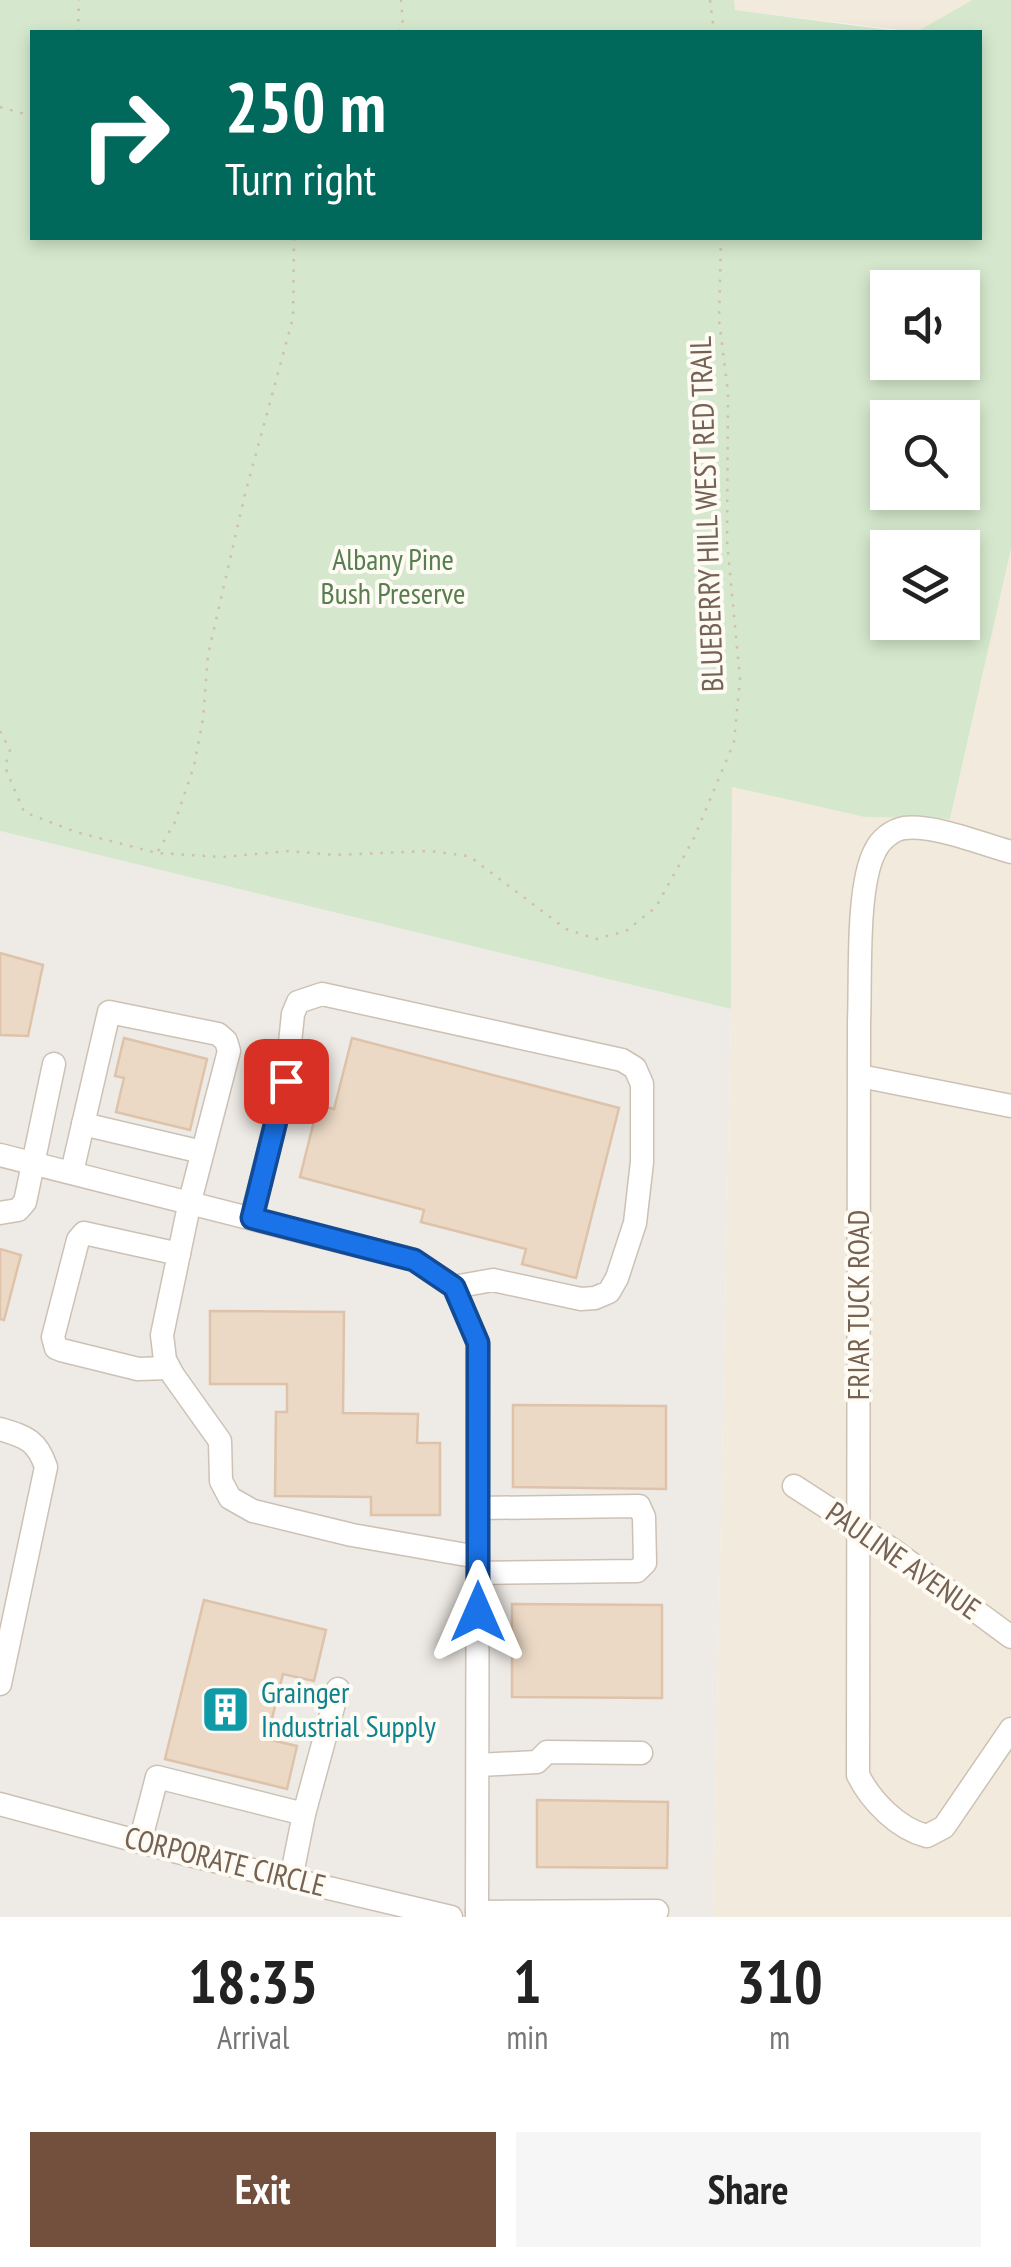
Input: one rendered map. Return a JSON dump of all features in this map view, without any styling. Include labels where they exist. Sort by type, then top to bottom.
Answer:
[{"type":"street","name":"FRIAR TUCK ROAD","points":[[1011,852],[921,828],[901,828],[882,839],[874,852],[864,901],[858,1775],[867,1794],[885,1811],[921,1835],[935,1832],[944,1827],[1011,1728]]},
{"type":"street","points":[[252,1218],[286,1081],[292,1014],[298,1002],[310,997],[322,994],[528,1039],[622,1060],[635,1068],[642,1084],[640,1177],[634,1223],[617,1278],[608,1292],[595,1298],[581,1298],[493,1280],[454,1287]]},
{"type":"street","points":[[72,1172],[109,1012],[218,1034],[229,1051],[190,1202],[162,1335],[169,1368],[220,1441],[221,1481],[230,1498],[240,1506],[478,1565],[637,1571],[645,1563],[644,1518],[639,1506],[478,1508]]},
{"type":"street","points":[[0,1214],[18,1210],[25,1202],[54,1064]]},
{"type":"street","points":[[860,1076],[1011,1106]]},
{"type":"street","points":[[83,1124],[202,1152]]},
{"type":"street","points":[[0,1155],[414,1260],[454,1287],[478,1343],[477,1915],[657,1912]]},
{"type":"street","points":[[169,1368],[138,1369],[61,1350],[56,1348],[53,1337],[78,1240],[84,1232],[179,1254]]},
{"type":"street","points":[[0,1429],[26,1438],[40,1449],[46,1466],[0,1684]]},
{"type":"street","name":"PAULINE AVENUE","points":[[794,1486],[1011,1637]]},
{"type":"street","points":[[291,1879],[338,1689]]},
{"type":"street","points":[[478,1765],[537,1762],[547,1752],[641,1753]]},
{"type":"street","points":[[140,1842],[157,1777],[304,1814]]},
{"type":"street","name":"CORPORATE CIRCLE","points":[[0,1804],[291,1879],[355,1906],[450,1917]]},
{"type":"path","points":[[78,30],[80,0]]},
{"type":"path","points":[[401,0],[401,30]]},
{"type":"path","points":[[710,0],[714,30]]},
{"type":"path","points":[[0,107],[30,115]]},
{"type":"path","points":[[157,853],[176,822],[194,766],[203,719],[208,655],[245,494],[292,318],[294,240]]},
{"type":"path","name":"BLUEBERRY HILL WEST RED TRAIL","points":[[0,731],[10,750],[6,767],[24,812],[76,832],[157,853],[222,857],[289,850],[336,855],[429,851],[470,856],[566,929],[596,939],[626,932],[656,907],[700,823],[734,742],[740,679],[727,541],[728,392],[718,320],[722,240]]},
{"type":"shaded area","points":[[734,0],[972,0],[920,30],[734,10]]},
{"type":"shaded area","points":[[1011,549],[1011,1917],[713,1917],[732,787],[864,817],[950,819]]},
{"type":"shaded area","points":[[0,831],[731,1009],[713,1917],[0,1917]]},
{"type":"green space","name":"Albany Pine Bush Preserve","points":[[0,0],[734,0],[735,10],[890,30],[30,30],[30,240],[982,240],[982,30],[920,30],[972,0],[1011,0],[1011,549],[950,819],[864,817],[732,787],[731,1009],[0,831]]},
{"type":"building","points":[[0,953],[43,965],[28,1036],[0,1035]]},
{"type":"building","points":[[124,1038],[207,1059],[190,1130],[116,1112],[124,1078],[115,1076]]},
{"type":"building","points":[[352,1038],[619,1108],[576,1278],[522,1264],[526,1249],[421,1222],[424,1210],[300,1177],[318,1105],[334,1109]]},
{"type":"building","points":[[0,1249],[21,1255],[4,1320],[0,1319]]},
{"type":"building","points":[[210,1311],[344,1312],[343,1413],[418,1414],[417,1443],[440,1443],[440,1515],[371,1515],[371,1497],[275,1496],[276,1412],[287,1412],[287,1384],[210,1384]]},
{"type":"building","points":[[513,1405],[666,1406],[666,1489],[513,1487]]},
{"type":"building","name":"Grainger Industrial Supply","points":[[204,1600],[326,1630],[314,1681],[283,1674],[267,1739],[297,1746],[287,1789],[165,1759]]},
{"type":"building","points":[[512,1604],[662,1605],[662,1698],[512,1697]]},
{"type":"building","points":[[537,1800],[668,1802],[667,1868],[537,1867]]},
{"type":"place","name":"Grainger Industrial Supply","points":[[226,1710]]},
{"type":"route","points":[[286,1081],[252,1218],[414,1260],[454,1287],[478,1343],[478,1612]]}]
